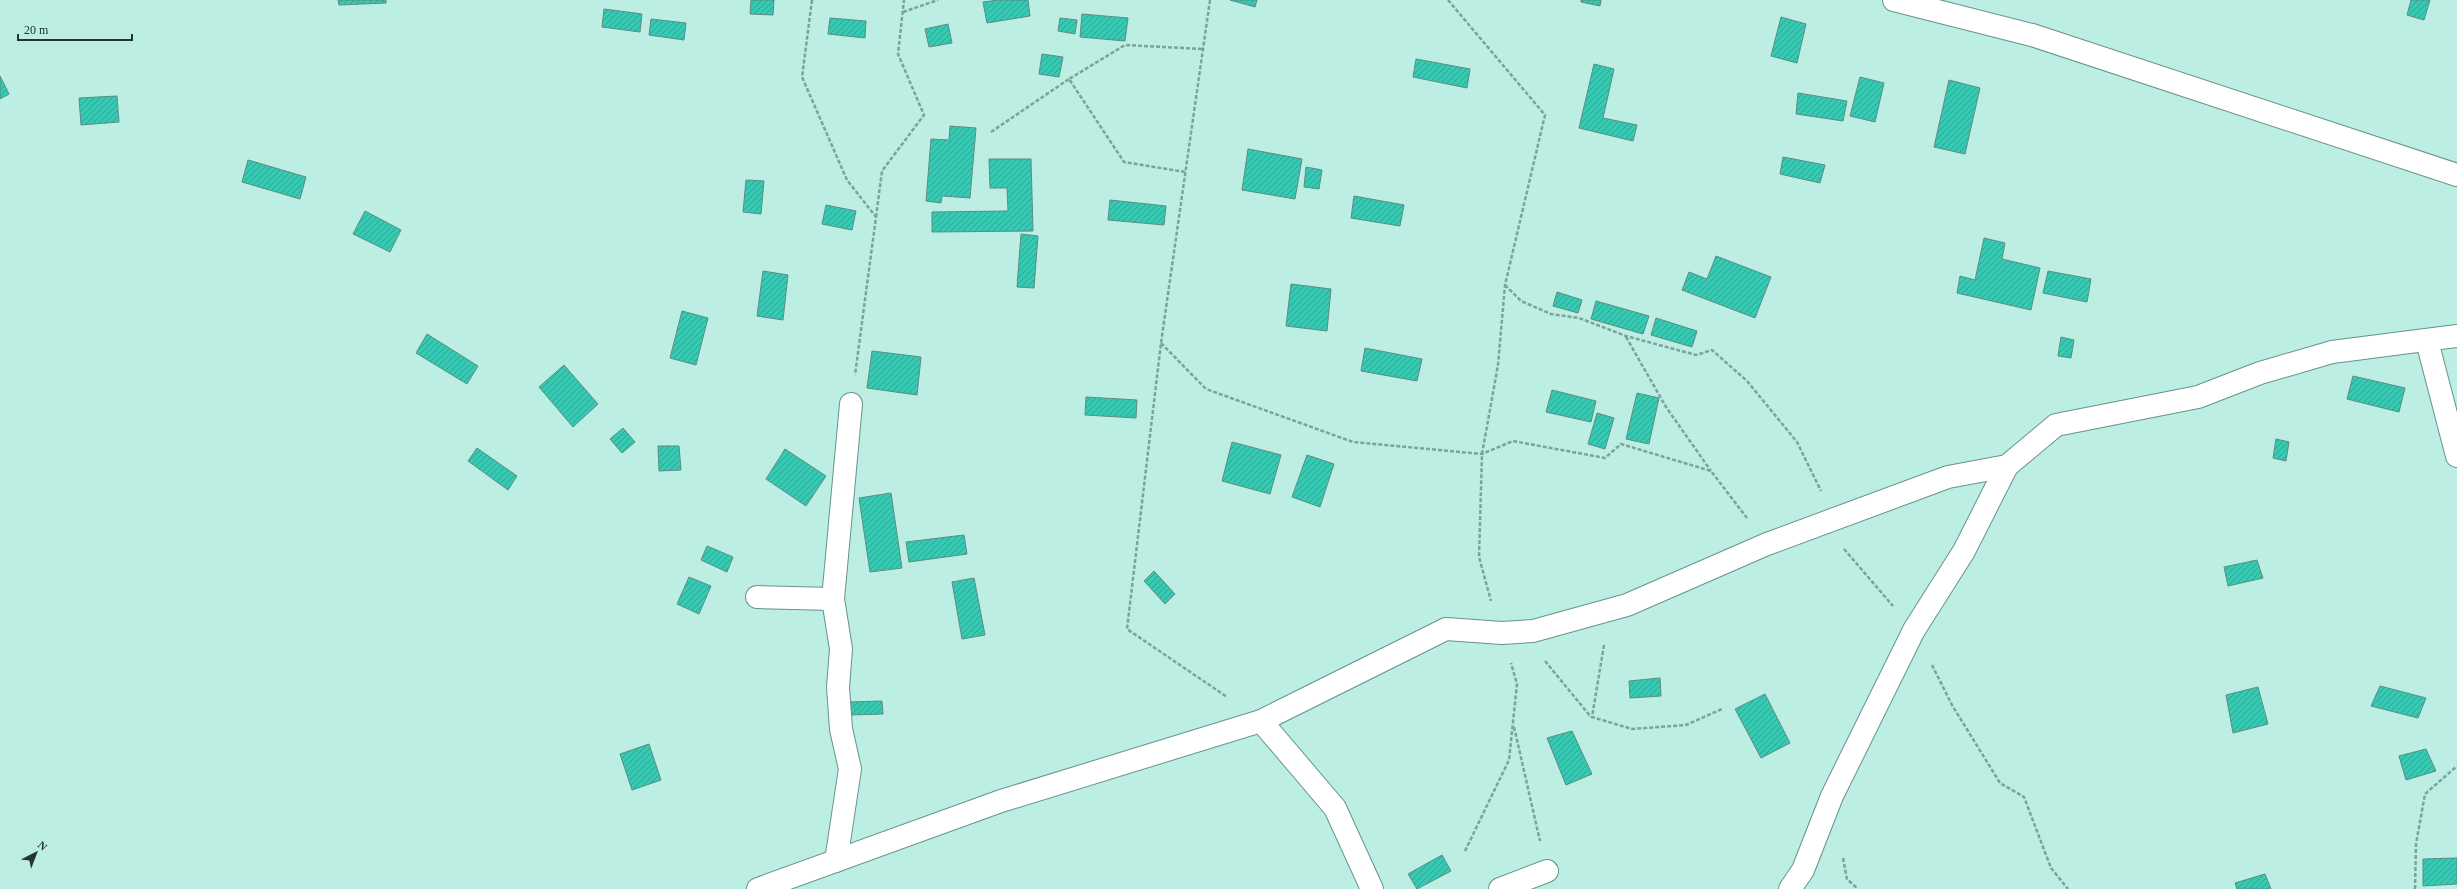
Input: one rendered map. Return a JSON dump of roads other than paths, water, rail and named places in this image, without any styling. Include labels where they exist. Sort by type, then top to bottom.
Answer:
[{"type":"street","points":[[1894,0],[2032,35],[2457,175]]},
{"type":"street","points":[[1790,889],[1803,870],[1832,796],[1914,630],[1964,551],[2007,466],[2056,425],[2198,397],[2260,373],[2332,352],[2457,336]]},
{"type":"street","points":[[2427,341],[2457,456]]},
{"type":"street","points":[[836,861],[850,769],[841,729],[838,687],[841,649],[833,599],[852,404]]},
{"type":"street","points":[[758,889],[1001,802],[1261,721],[1446,629],[1502,633],[1533,631],[1627,605],[1767,544],[1948,477],[2007,466]]},
{"type":"street","points":[[757,596],[833,599]]},
{"type":"street","points":[[1261,721],[1335,808],[1372,889]]},
{"type":"street","points":[[1500,889],[1547,871]]}]
